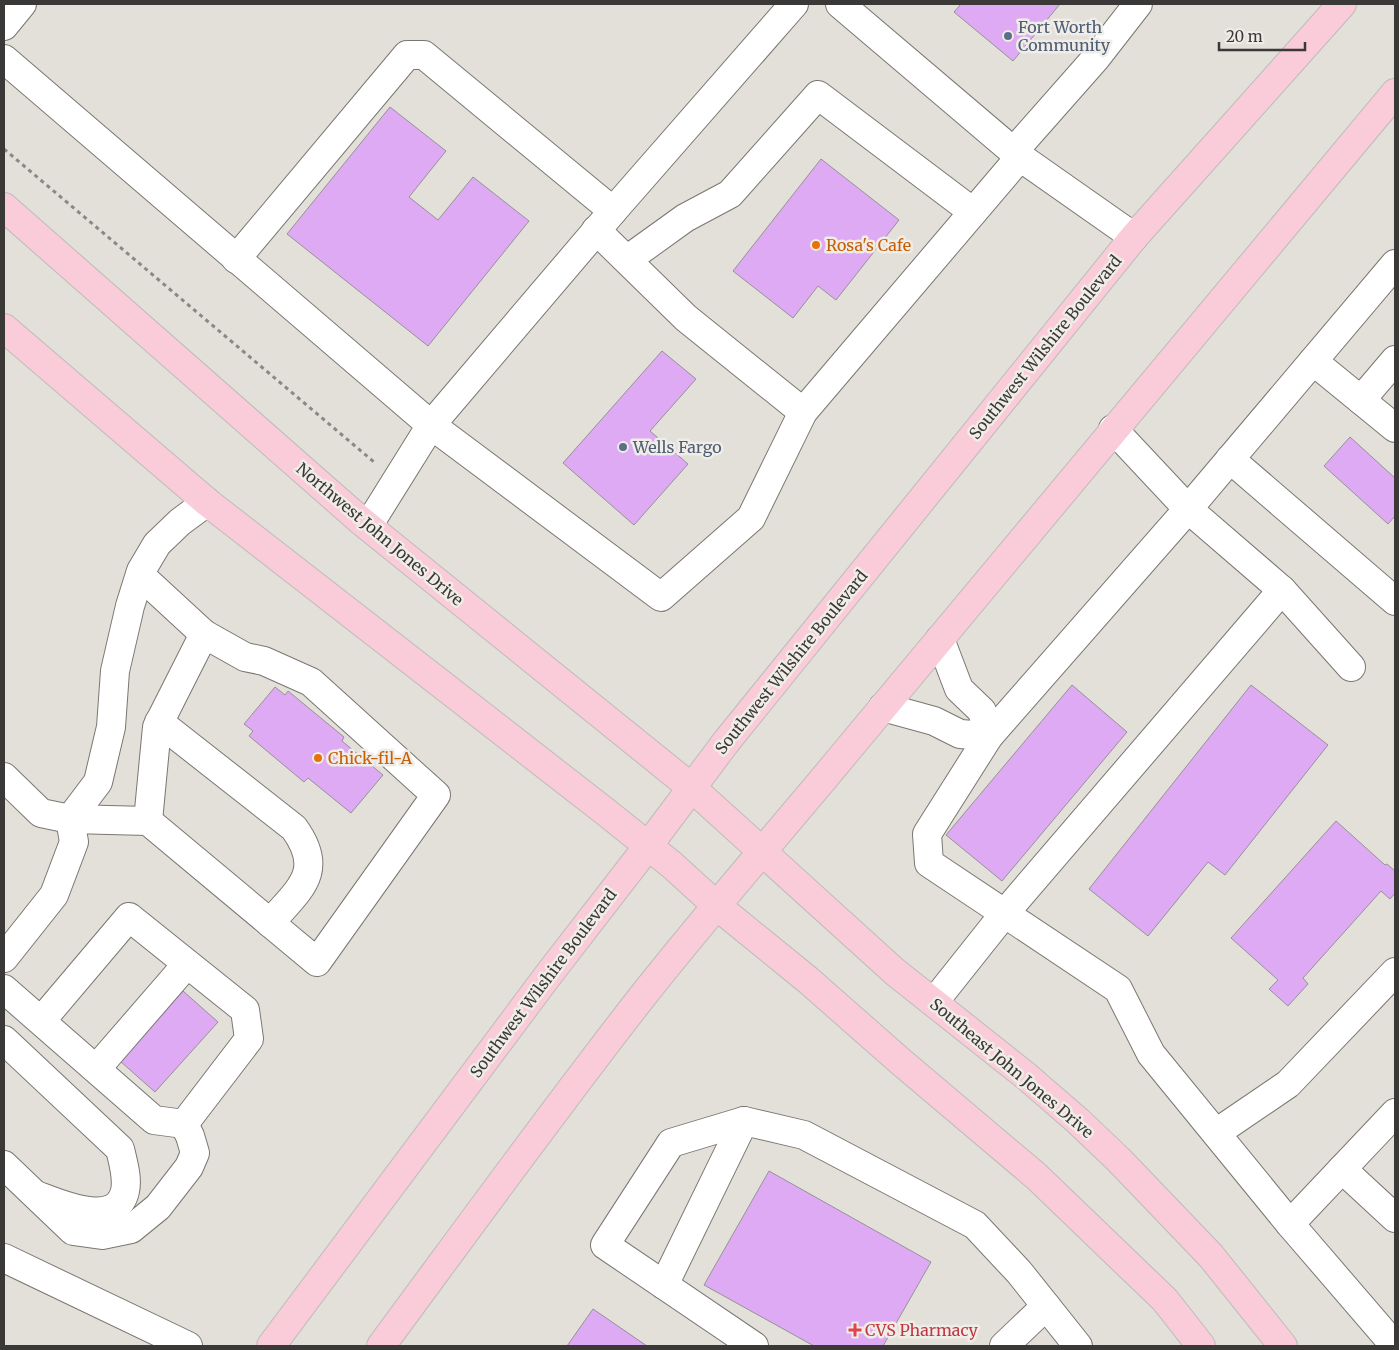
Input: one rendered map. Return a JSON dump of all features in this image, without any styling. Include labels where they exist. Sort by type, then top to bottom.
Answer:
[{"type":"main road","name":"Southwest Wilshire Boulevard","points":[[271,1346],[549,974],[726,742],[1134,237],[1342,4]]},
{"type":"main road","points":[[381,1346],[639,1001],[1113,429],[1395,93]]},
{"type":"main road","name":"Northwest John Jones Drive","points":[[4,207],[368,526],[692,788],[763,852]]},
{"type":"main road","points":[[4,328],[207,502],[648,846],[717,906],[808,980],[1036,1176],[1165,1300],[1201,1346]]},
{"type":"main road","name":"Southeast John Jones Drive","points":[[763,852],[888,966],[1026,1076],[1118,1159],[1211,1256],[1283,1346]]},
{"type":"lane","points":[[4,26],[22,4]]},
{"type":"lane","points":[[368,526],[430,425],[604,221],[794,4]]},
{"type":"lane","points":[[840,4],[1016,155],[1134,237]]},
{"type":"lane","points":[[4,60],[430,425],[661,597],[751,518],[803,412],[973,212],[1056,103],[1096,58],[1138,4]]},
{"type":"lane","points":[[236,259],[407,55],[424,55],[604,221],[628,259],[686,318],[803,412]]},
{"type":"lane","points":[[628,259],[686,218],[730,194],[818,95],[973,212]]},
{"type":"lane","points":[[1395,264],[1188,509],[990,736],[927,834],[929,863],[1118,989],[1151,1054],[1290,1224],[1395,1346]]},
{"type":"lane","points":[[1361,400],[1395,360]]},
{"type":"lane","points":[[1313,361],[1395,428]]},
{"type":"lane","points":[[1113,429],[1188,509],[1282,590],[1351,667]]},
{"type":"lane","points":[[1230,459],[1395,601]]},
{"type":"lane","points":[[4,958],[54,895],[74,842],[70,819],[98,782],[111,727],[115,671],[130,606],[140,575],[156,544],[180,522],[207,502]]},
{"type":"lane","points":[[4,777],[41,813],[70,819],[148,821],[317,962],[436,795],[311,682],[264,661],[245,657],[204,634],[140,575]]},
{"type":"lane","points":[[934,1002],[1004,914],[1282,590]]},
{"type":"lane","points":[[148,821],[156,727],[204,634]]},
{"type":"lane","points":[[940,639],[959,689],[982,711],[990,736]]},
{"type":"lane","points":[[883,707],[934,721],[960,734],[990,736]]},
{"type":"lane","points":[[159,722],[294,828],[301,839],[307,850],[308,874],[300,887],[270,923]]},
{"type":"lane","points":[[41,1021],[129,917],[245,1010],[249,1039],[184,1124]]},
{"type":"lane","points":[[96,1069],[187,964]]},
{"type":"lane","points":[[1216,1133],[1288,1084],[1395,972]]},
{"type":"lane","points":[[4,989],[154,1120],[184,1124]]},
{"type":"lane","points":[[4,1040],[120,1149],[125,1175],[125,1192],[119,1202],[110,1210],[92,1212],[74,1209],[36,1195]]},
{"type":"lane","points":[[1290,1224],[1395,1113]]},
{"type":"lane","points":[[664,1285],[744,1121]]},
{"type":"lane","points":[[754,1346],[605,1245],[671,1143],[744,1121],[804,1135],[975,1225],[1019,1272],[1078,1346]]},
{"type":"lane","points":[[4,1165],[74,1231],[102,1235],[131,1229],[158,1207],[189,1167],[195,1153],[184,1124]]},
{"type":"lane","points":[[1342,1169],[1395,1218]]},
{"type":"lane","points":[[4,1258],[188,1346]]},
{"type":"lane","points":[[1004,1346],[1046,1306]]},
{"type":"path","points":[[4,149],[396,481]]},
{"type":"building","name":"Fort Worth Community","points":[[961,4],[1060,4],[1013,61],[954,12]]},
{"type":"building","points":[[390,107],[446,151],[409,197],[438,220],[473,177],[529,221],[428,346],[287,234]]},
{"type":"building","name":"Rosa's Cafe","points":[[821,159],[899,220],[836,300],[818,286],[793,318],[733,271]]},
{"type":"building","name":"Wells Fargo","points":[[662,351],[696,379],[650,431],[688,464],[634,525],[563,463]]},
{"type":"building","points":[[1350,437],[1395,478],[1395,516],[1388,524],[1324,466]]},
{"type":"building","points":[[1072,685],[1127,732],[1002,881],[946,835]]},
{"type":"building","points":[[1251,685],[1328,745],[1225,875],[1208,862],[1148,936],[1089,889]]},
{"type":"building","name":"Chick-fil-A","points":[[275,687],[285,695],[288,691],[344,737],[342,741],[383,775],[351,813],[308,778],[304,782],[249,736],[253,731],[244,724]]},
{"type":"building","points":[[1336,821],[1385,865],[1387,864],[1395,871],[1395,893],[1390,899],[1381,891],[1303,978],[1308,984],[1288,1006],[1269,989],[1278,980],[1231,938]]},
{"type":"building","points":[[183,991],[218,1022],[155,1092],[120,1061]]},
{"type":"building","name":"CVS Pharmacy","points":[[769,1171],[931,1262],[883,1346],[814,1346],[704,1285]]},
{"type":"building","points":[[593,1309],[647,1346],[567,1346]]},
{"type":"place","name":"Fort Worth Community","points":[[1008,36]]},
{"type":"place","name":"Rosa's Cafe","points":[[816,245]]},
{"type":"place","name":"Wells Fargo","points":[[623,447]]},
{"type":"place","name":"Chick-fil-A","points":[[318,758]]},
{"type":"place","name":"CVS Pharmacy","points":[[855,1330]]}]
